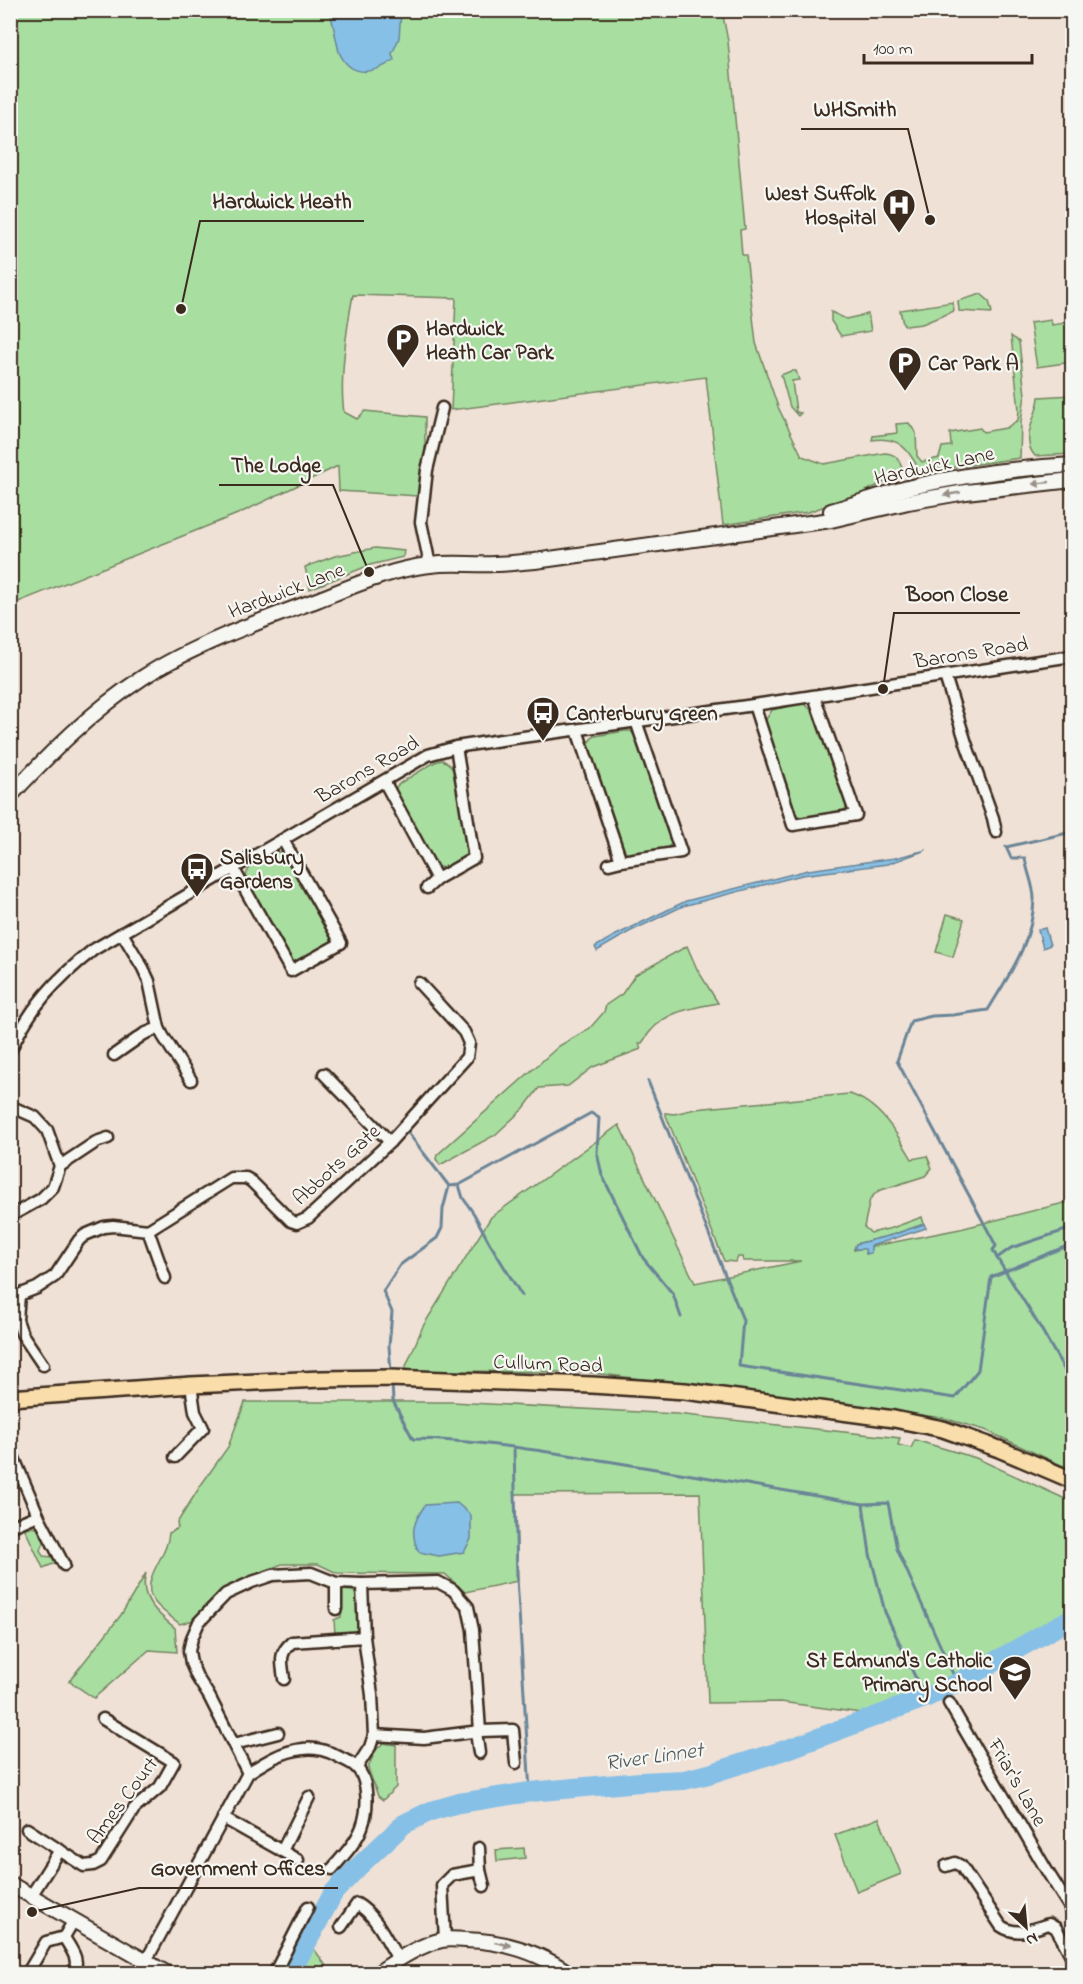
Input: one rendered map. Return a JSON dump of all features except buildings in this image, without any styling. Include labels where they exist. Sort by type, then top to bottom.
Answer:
[{"type":"main road","name":"Cullum Road","points":[[10,1398],[191,1385],[389,1378],[592,1384],[685,1391],[894,1419],[944,1429],[1072,1480]]},
{"type":"street","points":[[430,564],[421,522],[427,470],[442,408]]},
{"type":"street","name":"Hardwick Lane","points":[[808,522],[829,512],[914,486],[1026,468],[1072,465]]},
{"type":"street","name":"Hardwick Lane","points":[[10,796],[53,749],[96,711],[143,677],[196,649],[308,603],[401,570],[430,564],[495,564],[535,561],[831,520],[908,502],[966,492],[1072,480]]},
{"type":"street","name":"Barons Road","points":[[10,1051],[30,1014],[48,990],[67,970],[93,950],[428,755],[456,747],[1072,658]]},
{"type":"street","points":[[945,676],[966,743],[998,817],[996,832]]},
{"type":"street","points":[[754,705],[787,827],[860,815],[814,696]]},
{"type":"street","points":[[609,864],[686,851],[636,721]]},
{"type":"street","points":[[577,730],[621,861]]},
{"type":"street","points":[[427,888],[437,879],[479,855],[456,747]]},
{"type":"street","points":[[384,781],[437,879]]},
{"type":"street","points":[[233,868],[286,974],[345,941],[283,840]]},
{"type":"street","points":[[122,933],[149,981],[159,1028],[191,1080]]},
{"type":"street","name":"Abbots Gate","points":[[148,1230],[231,1178],[239,1177],[251,1181],[291,1221],[297,1223],[308,1218],[390,1142],[465,1062],[469,1053],[469,1043],[464,1032],[419,983]]},
{"type":"street","points":[[114,1055],[144,1034],[159,1028]]},
{"type":"street","points":[[324,1074],[390,1142]]},
{"type":"street","points":[[10,1106],[35,1117],[47,1130],[60,1166]]},
{"type":"street","points":[[14,1214],[41,1199],[53,1187],[60,1166],[96,1142],[108,1137]]},
{"type":"street","points":[[43,1365],[22,1334],[17,1320],[15,1293],[37,1288],[55,1276],[79,1240],[96,1230],[113,1226],[148,1230],[165,1278]]},
{"type":"street","points":[[175,1457],[203,1428],[195,1412],[191,1385]]},
{"type":"street","points":[[13,1456],[38,1515],[64,1565]]},
{"type":"street","points":[[10,1527],[38,1515]]},
{"type":"street","points":[[248,1773],[191,1663],[189,1651],[199,1622],[226,1594],[273,1575],[311,1573],[336,1582],[362,1584],[438,1582],[453,1590],[468,1607],[472,1630],[478,1753]]},
{"type":"street","points":[[336,1582],[336,1609]]},
{"type":"street","points":[[357,1767],[370,1747],[374,1735],[372,1695],[364,1637],[362,1584]]},
{"type":"street","points":[[284,1679],[281,1659],[285,1648],[292,1642],[364,1637]]},
{"type":"street","name":"Friar's Lane","points":[[949,1703],[1072,1911]]},
{"type":"street","name":"Ames Court","points":[[27,1829],[84,1866],[98,1864],[134,1809],[160,1787],[174,1762],[103,1719]]},
{"type":"street","points":[[374,1735],[424,1738],[513,1730],[516,1763]]},
{"type":"street","points":[[234,1744],[278,1733]]},
{"type":"street","points":[[146,1961],[248,1773],[272,1757],[303,1749],[330,1752],[357,1767],[367,1788],[362,1828],[352,1845],[332,1869]]},
{"type":"street","points":[[282,1851],[309,1797]]},
{"type":"street","points":[[223,1818],[298,1860]]},
{"type":"street","points":[[479,1848],[480,1870],[484,1886]]},
{"type":"street","name":"Ames Court","points":[[31,1896],[60,1850]]},
{"type":"street","points":[[946,1866],[955,1863],[961,1866],[1001,1926],[1009,1931],[1019,1932],[1049,1924],[1056,1928],[1072,1957]]},
{"type":"street","points":[[445,1939],[442,1885],[452,1875],[480,1870]]},
{"type":"street","points":[[10,1884],[168,1974]]},
{"type":"street","points":[[341,1927],[357,1904],[373,1918],[398,1959]]},
{"type":"street","points":[[274,1974],[308,1907]]},
{"type":"street","points":[[27,1974],[46,1942],[64,1937],[74,1920]]},
{"type":"street","points":[[64,1937],[77,1962],[73,1974]]},
{"type":"street","points":[[377,1974],[398,1959],[445,1939],[503,1943],[556,1964],[570,1974]]},
{"type":"street","points":[[1072,1969],[1072,1974]]},
{"type":"green space","points":[[11,11],[722,11],[728,41],[745,229],[740,230],[742,255],[746,255],[756,343],[778,407],[802,456],[824,464],[885,453],[896,457],[902,468],[887,481],[860,494],[808,512],[723,525],[706,377],[451,410],[456,298],[353,295],[343,370],[344,412],[357,419],[365,411],[425,417],[425,450],[418,496],[339,491],[338,466],[240,513],[11,605]]},
{"type":"green space","points":[[981,294],[989,301],[992,313],[959,311],[958,301]]},
{"type":"green space","points":[[953,302],[954,311],[922,324],[906,326],[903,324],[900,310]]},
{"type":"green space","points":[[831,312],[846,319],[868,314],[871,331],[841,336],[831,321]]},
{"type":"green space","points":[[1051,320],[1052,325],[1072,322],[1072,362],[1037,367],[1030,323]]},
{"type":"green space","points":[[1011,336],[1019,342],[1025,395],[1021,422],[1020,458],[920,472],[912,457],[896,442],[872,440],[873,436],[897,433],[896,424],[909,423],[916,433],[917,456],[922,462],[939,458],[942,447],[951,446],[950,433],[980,428],[983,432],[1006,428],[1018,420],[1019,410]]},
{"type":"green space","points":[[796,371],[799,380],[792,381],[796,412],[801,413],[798,416],[790,407],[781,375]]},
{"type":"green space","points":[[1072,395],[1072,454],[1035,456],[1029,442],[1029,434],[1039,397]]},
{"type":"green space","points":[[375,548],[404,551],[403,557],[370,565],[310,589],[305,567],[335,556]]},
{"type":"green space","points":[[805,704],[816,715],[846,802],[846,809],[812,818],[795,814],[765,721],[772,710]]},
{"type":"green space","points":[[631,731],[640,743],[671,839],[671,844],[666,849],[630,856],[622,850],[588,750],[591,738]]},
{"type":"green space","points":[[442,760],[448,763],[456,774],[468,851],[462,861],[447,869],[436,866],[396,793],[396,787],[400,783]]},
{"type":"green space","points":[[275,851],[286,854],[331,936],[332,944],[294,964],[289,961],[247,883],[246,877],[250,867]]},
{"type":"green space","points":[[947,914],[964,919],[953,957],[936,952]]},
{"type":"green space","points":[[687,946],[697,969],[718,1003],[684,1010],[665,1018],[642,1043],[639,1043],[641,1049],[593,1067],[568,1086],[539,1088],[524,1108],[495,1135],[440,1165],[436,1159],[437,1155],[559,1046],[590,1028],[604,1012],[606,1005],[622,994],[635,975]]},
{"type":"green space","points":[[849,1094],[870,1104],[878,1112],[894,1130],[912,1159],[927,1156],[932,1168],[925,1176],[878,1191],[870,1199],[864,1227],[871,1233],[922,1217],[924,1224],[856,1244],[854,1250],[960,1229],[1072,1201],[1072,1470],[985,1430],[943,1418],[586,1372],[404,1371],[423,1326],[491,1217],[619,1125],[695,1283],[801,1261],[743,1261],[742,1257],[738,1257],[736,1262],[724,1261],[665,1113],[674,1114],[695,1109]]},
{"type":"green space","points":[[245,1402],[452,1402],[676,1414],[900,1438],[898,1445],[911,1448],[915,1440],[976,1458],[1072,1502],[1072,1611],[1043,1630],[944,1682],[868,1714],[781,1702],[708,1703],[700,1493],[515,1494],[518,1581],[465,1592],[445,1574],[337,1573],[318,1564],[282,1564],[239,1581],[200,1618],[180,1624],[155,1603],[151,1596],[150,1581],[166,1547],[169,1533],[178,1528],[177,1523],[228,1447]]},
{"type":"green space","points":[[24,1527],[41,1528],[46,1540],[40,1550],[43,1556],[52,1557],[58,1562],[43,1568]]},
{"type":"green space","points":[[146,1573],[144,1582],[147,1598],[156,1611],[175,1628],[177,1652],[149,1650],[94,1698],[69,1681],[121,1615]]},
{"type":"green space","points":[[341,1590],[353,1591],[358,1597],[361,1625],[354,1632],[335,1634],[334,1620],[341,1617]]},
{"type":"green space","points":[[383,1743],[396,1745],[396,1787],[383,1800],[378,1796],[368,1768],[375,1751]]},
{"type":"green space","points":[[879,1818],[901,1874],[857,1892],[835,1835]]},
{"type":"green space","points":[[524,1848],[525,1858],[497,1861],[496,1850]]},
{"type":"green space","points":[[310,1943],[331,1973],[292,1973]]},
{"type":"water","points":[[330,11],[401,11],[399,38],[392,54],[394,60],[371,71],[356,70],[350,67],[339,52]]},
{"type":"water","points":[[926,850],[888,864],[802,875],[683,906],[629,932],[597,951],[595,947],[686,901],[808,870],[895,858]]},
{"type":"water","points":[[1045,928],[1050,945],[1043,948],[1038,930]]},
{"type":"water","points":[[924,1224],[926,1228],[871,1246],[871,1253],[866,1254],[865,1249],[854,1249],[856,1244]]},
{"type":"water","points":[[457,1503],[471,1515],[471,1539],[464,1552],[439,1556],[419,1552],[414,1539],[414,1527],[425,1505]]},
{"type":"waterway","points":[[1072,832],[1006,847],[1011,858],[1025,858],[1034,894],[1033,915],[1019,958],[988,1010],[932,1016],[911,1021],[897,1061],[993,1240],[996,1246],[993,1250],[997,1258],[1072,1383]]},
{"type":"waterway","points":[[648,1081],[743,1320],[739,1366],[955,1398],[978,1370],[991,1277],[1072,1244]]},
{"type":"waterway","points":[[391,1373],[389,1346],[392,1312],[383,1291],[400,1265],[437,1238],[442,1228],[443,1209],[449,1186],[459,1185],[591,1113],[599,1118],[597,1153],[602,1175],[643,1258],[673,1294],[681,1317]]},
{"type":"waterway","points":[[406,1130],[449,1186]]},
{"type":"waterway","points":[[459,1185],[463,1198],[522,1296]]},
{"type":"waterway","points":[[997,1258],[1011,1248],[1072,1228]]},
{"type":"waterway","points":[[392,1383],[393,1401],[413,1439],[462,1441],[510,1447],[863,1504],[888,1503],[897,1549],[957,1683]]},
{"type":"waterway","points":[[514,1447],[517,1578],[530,1792]]},
{"type":"waterway","points":[[863,1504],[870,1554],[885,1612],[925,1698]]},
{"type":"waterway","name":"River Linnet","points":[[290,1974],[334,1892],[404,1824],[431,1811],[459,1803],[530,1792],[684,1780],[709,1774],[791,1748],[925,1698],[957,1683],[1072,1618]]},
{"type":"place","name":"WHSmith","points":[[930,220]]},
{"type":"place","name":"West Suffolk Hospital","points":[[899,234]]},
{"type":"place","name":"Hardwick Heath","points":[[181,309]]},
{"type":"place","name":"Hardwick Heath Car Park","points":[[403,369]]},
{"type":"place","name":"Car Park A","points":[[905,392]]},
{"type":"place","name":"The Lodge","points":[[369,572]]},
{"type":"place","name":"Boon Close","points":[[883,689]]},
{"type":"place","name":"Canterbury Green","points":[[543,742]]},
{"type":"place","name":"Salisbury Gardens","points":[[197,898]]},
{"type":"place","name":"St Edmund's Catholic Primary School","points":[[1015,1701]]},
{"type":"place","name":"Government Offices","points":[[32,1912]]}]
